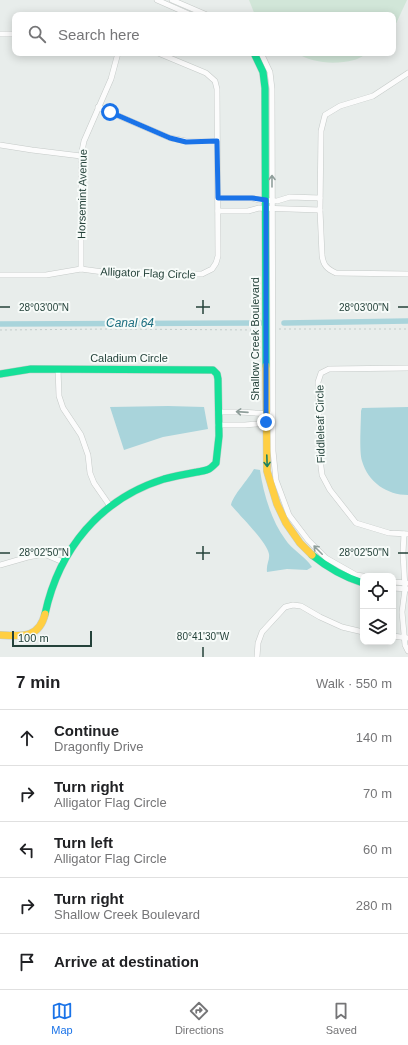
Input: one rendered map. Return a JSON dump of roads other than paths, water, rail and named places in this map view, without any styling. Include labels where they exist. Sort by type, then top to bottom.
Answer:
[{"type":"street","points":[[157,0],[184,12]]},
{"type":"street","points":[[172,0],[201,12]]},
{"type":"street","points":[[0,34],[12,34]]},
{"type":"street","name":"Horsemint Avenue","points":[[81,269],[81,156],[84,141],[110,79],[117,56]]},
{"type":"street","name":"Alligator Flag Circle","points":[[0,275],[46,275],[81,269],[118,274],[202,274],[212,270],[218,256],[217,90],[215,81],[206,74],[165,56]]},
{"type":"street","name":"Shallow Creek Boulevard","points":[[255,56],[263,72],[265,82],[269,200]]},
{"type":"street","name":"Shallow Creek Boulevard","points":[[262,56],[270,72],[272,89],[269,200],[270,423],[267,471],[273,494],[287,524],[302,545],[317,560],[337,573],[360,582]]},
{"type":"street","points":[[408,73],[373,96],[340,106],[325,115],[321,131],[320,198],[322,255],[323,262],[328,269],[336,273],[408,274]]},
{"type":"street","points":[[98,107],[170,138],[186,142],[217,141]]},
{"type":"street","points":[[0,145],[81,156]]},
{"type":"street","points":[[218,198],[252,198],[269,200],[290,197],[320,198]]},
{"type":"street","points":[[218,211],[248,211],[269,208],[320,210]]},
{"type":"street","name":"Fiddleleaf Circle","points":[[406,534],[389,533],[356,523],[330,490],[322,475],[320,458],[318,382],[321,374],[329,369],[408,368]]},
{"type":"street","name":"Caladium Circle","points":[[0,374],[31,369],[213,370],[217,374],[218,378],[218,456],[216,464],[209,469],[177,475],[157,481],[136,490],[110,506],[82,533],[63,562],[53,585],[41,626],[35,632],[28,635],[0,635]]},
{"type":"street","points":[[58,369],[59,396],[63,408],[81,436],[88,456],[90,473],[94,484],[110,506]]},
{"type":"street","points":[[218,412],[270,414]]},
{"type":"street","points":[[218,425],[270,423]]},
{"type":"street","name":"Shallow Creek Boulevard","points":[[270,423],[276,480],[289,516],[308,540],[326,558],[356,575],[360,576]]},
{"type":"street","points":[[406,534],[403,564],[406,586],[402,612],[406,638],[405,645],[408,651]]},
{"type":"street","points":[[0,565],[28,556],[44,554],[63,562]]},
{"type":"street","points":[[396,583],[406,586]]},
{"type":"street","points":[[396,588],[406,586]]},
{"type":"street","points":[[257,657],[258,643],[262,632],[285,607],[293,605],[302,606],[320,617],[342,627],[360,631]]},
{"type":"street","points":[[396,636],[406,638]]},
{"type":"water","points":[[110,407],[204,407],[208,429],[163,437],[124,450]]},
{"type":"water","points":[[408,407],[408,495],[393,493],[379,486],[374,481],[369,475],[362,461],[360,444],[362,408]]},
{"type":"water","points":[[254,469],[260,470],[263,487],[272,515],[280,531],[288,543],[312,567],[307,570],[287,569],[267,572],[269,554],[267,549],[258,536],[231,505],[232,501]]},
{"type":"waterway","name":"Canal 64","points":[[284,323],[408,321]]},
{"type":"waterway","name":"Canal 64","points":[[0,324],[261,323]]}]
